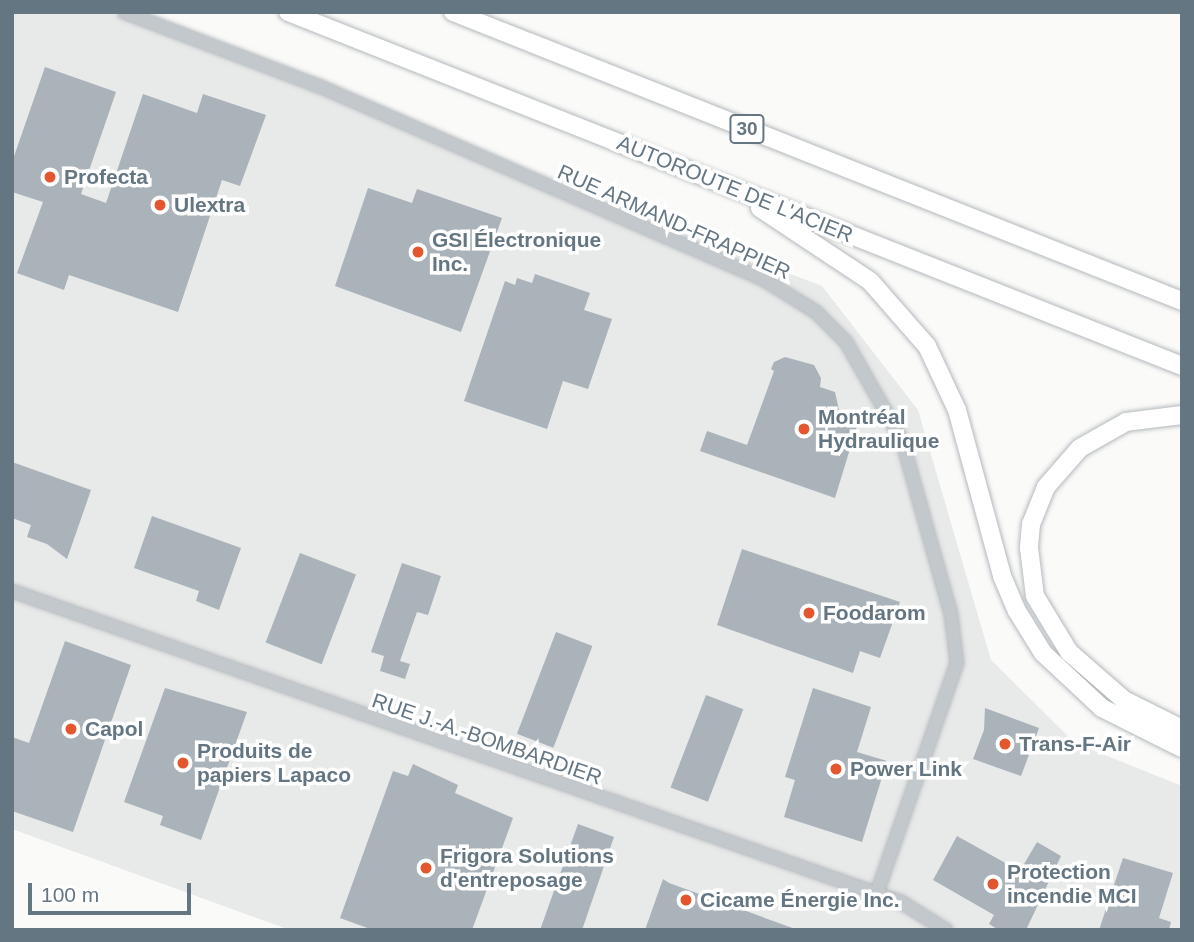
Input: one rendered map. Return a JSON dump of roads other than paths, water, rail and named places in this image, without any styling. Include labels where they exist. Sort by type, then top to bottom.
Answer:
[{"type":"highway","name":"AUTOROUTE DE L'ACIER","points":[[288,12],[1182,366]]},
{"type":"highway","name":"30","points":[[453,12],[1182,301]]},
{"type":"highway","points":[[715,181],[843,260],[906,318],[951,392],[1002,576],[1025,627],[1059,670],[1089,698],[1136,728],[1182,748]]},
{"type":"highway","points":[[1182,415],[1126,422],[1080,447],[1046,487],[1033,518],[1029,548],[1035,596],[1069,652],[1124,700],[1182,729]]},
{"type":"street","name":"RUE ARMAND-FRAPPIER","points":[[124,12],[326,89],[761,278],[816,312],[846,342],[902,440],[951,614],[957,663],[876,896]]},
{"type":"street","name":"RUE J.-A.-BOMBARDIER","points":[[12,591],[876,896],[901,902],[946,930]]},
{"type":"place","name":"Profecta","points":[[50,177]]},
{"type":"place","name":"Ulextra","points":[[160,205]]},
{"type":"place","name":"GSI Électronique Inc.","points":[[418,252]]},
{"type":"place","name":"Montréal Hydraulique","points":[[804,429]]},
{"type":"place","name":"Foodarom","points":[[809,613]]},
{"type":"place","name":"Capol","points":[[71,729]]},
{"type":"place","name":"Trans-F-Air","points":[[1005,744]]},
{"type":"place","name":"Produits de papiers Lapaco","points":[[183,763]]},
{"type":"place","name":"Power Link","points":[[836,769]]},
{"type":"place","name":"Frigora Solutions d'entreposage","points":[[426,868]]},
{"type":"place","name":"Protection incendie MCI","points":[[993,884]]},
{"type":"place","name":"Cicame Énergie Inc.","points":[[686,900]]}]
